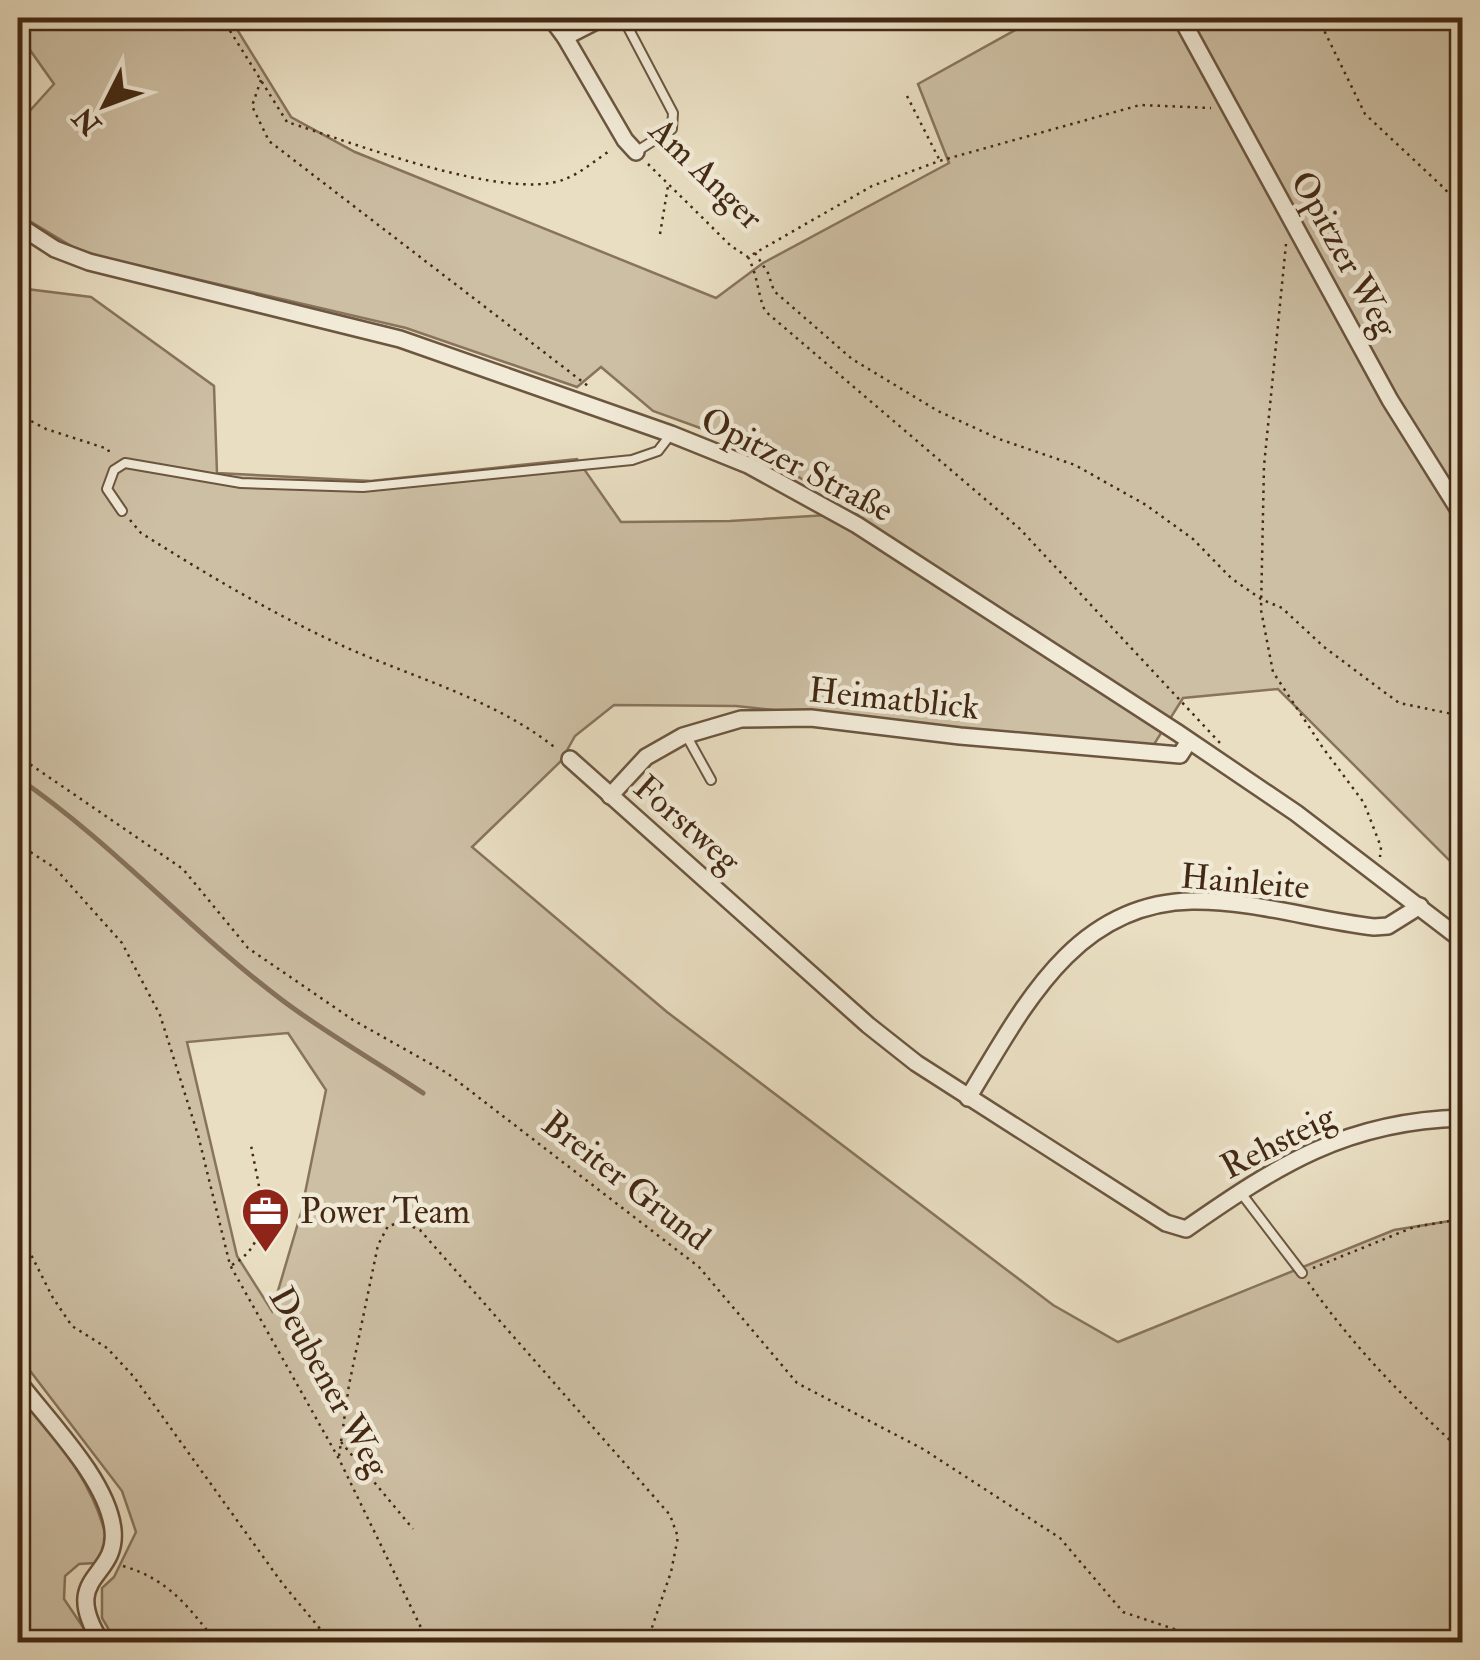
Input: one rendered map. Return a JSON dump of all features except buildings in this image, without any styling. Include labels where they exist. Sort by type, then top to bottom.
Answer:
[{"type":"street","name":"Am Anger","points":[[551,18],[630,146]]},
{"type":"street","points":[[565,37],[602,18]]},
{"type":"street","name":"Opitzer Weg","points":[[1180,18],[1390,400],[1462,515]]},
{"type":"street","name":"Opitzer Straße","points":[[18,225],[55,249],[89,262],[400,339],[748,465],[857,525],[1189,741],[1379,873],[1462,940]]},
{"type":"street","name":"Heimatblick","points":[[610,796],[646,757],[686,735],[742,719],[810,718],[1180,755],[1189,741]]},
{"type":"street","name":"Forstweg","points":[[570,759],[916,1064],[1166,1223],[1186,1229]]},
{"type":"street","name":"Hainleite","points":[[968,1098],[1042,981],[1100,928],[1143,908],[1192,901],[1270,908],[1374,927],[1388,926],[1420,906]]},
{"type":"street","name":"Rehsteig","points":[[1186,1229],[1240,1191],[1324,1144],[1404,1122],[1462,1118]]},
{"type":"street","points":[[18,1382],[85,1468],[108,1506],[114,1542],[105,1562],[89,1581],[85,1597],[89,1624],[101,1642]]},
{"type":"lane","points":[[624,18],[673,113],[672,129],[630,146]]},
{"type":"lane","points":[[122,510],[108,489],[114,470],[134,463],[242,483],[363,487],[632,460],[658,451],[671,434]]},
{"type":"lane","points":[[686,735],[711,780]]},
{"type":"lane","points":[[1240,1191],[1302,1273]]},
{"type":"path","points":[[222,18],[286,122],[447,171],[527,186],[564,180],[630,146]]},
{"type":"path","points":[[1318,18],[1365,114],[1462,210]]},
{"type":"path","points":[[260,80],[252,106],[269,142],[601,396]]},
{"type":"path","points":[[906,96],[939,161]]},
{"type":"path","name":"Am Anger","points":[[630,146],[731,246],[748,257],[872,186],[939,161],[1140,105],[1229,109]]},
{"type":"path","points":[[660,234],[668,184]]},
{"type":"path","points":[[1290,218],[1270,394],[1260,599],[1272,672],[1364,802],[1381,848],[1379,873]]},
{"type":"path","points":[[755,253],[768,272],[774,291],[852,359],[938,411],[999,439],[1075,465],[1146,505],[1193,538],[1231,578],[1260,599],[1282,608],[1346,665],[1399,703],[1462,716]]},
{"type":"path","points":[[748,257],[758,274],[759,296],[765,312],[1020,529],[1221,740],[1216,760]]},
{"type":"path","points":[[18,414],[46,429],[108,449],[114,470]]},
{"type":"path","points":[[122,510],[141,533],[197,568],[344,646],[494,707],[536,732],[570,759]]},
{"type":"path","name":"Breiter Grund","points":[[18,756],[183,869],[248,948],[353,1020],[447,1074],[698,1268],[797,1384],[924,1449],[1060,1538],[1123,1612],[1186,1633],[1195,1642]]},
{"type":"path","name":"Deubener Weg","points":[[18,844],[56,868],[122,943],[160,1015],[198,1136],[230,1266],[339,1458],[428,1642]]},
{"type":"path","points":[[230,1266],[248,1252],[264,1224],[250,1145]]},
{"type":"path","points":[[1462,1219],[1414,1226],[1302,1273],[1346,1336],[1462,1451]]},
{"type":"path","points":[[339,1458],[378,1245],[388,1226],[402,1222],[420,1230],[670,1515],[678,1537],[671,1572],[646,1642]]},
{"type":"path","points":[[18,1229],[72,1326],[107,1348],[134,1377],[282,1583],[332,1642]]},
{"type":"path","points":[[340,1441],[413,1529]]},
{"type":"path","points":[[105,1562],[134,1570],[180,1597],[216,1642]]},
{"type":"shaded area","points":[[18,18],[230,18],[291,117],[355,152],[716,298],[763,263],[949,163],[918,84],[1037,18],[1462,18],[1462,873],[1278,689],[1183,698],[1153,746],[965,731],[736,706],[614,705],[575,736],[561,761],[472,847],[667,1012],[1053,1305],[1118,1342],[1394,1230],[1462,1219],[1462,1642],[116,1642],[102,1618],[102,1588],[114,1577],[136,1532],[122,1491],[18,1355],[18,288],[91,297],[214,386],[217,473],[371,481],[577,459],[621,522],[730,521],[861,513],[736,441],[653,411],[601,367],[577,387],[406,328],[73,247],[18,214],[28,201],[18,188],[18,124],[54,84],[18,33]],"holes":[[[288,1033],[326,1090],[301,1213],[272,1311],[237,1256],[187,1042]]]},
{"type":"shaded area","points":[[18,1392],[72,1462],[101,1521],[107,1542],[95,1563],[79,1564],[65,1576],[64,1599],[93,1642],[18,1642]]},
{"type":"waterway","points":[[18,778],[86,830],[282,1000],[423,1093]]},
{"type":"place","name":"Power Team","points":[[265,1254]]}]
